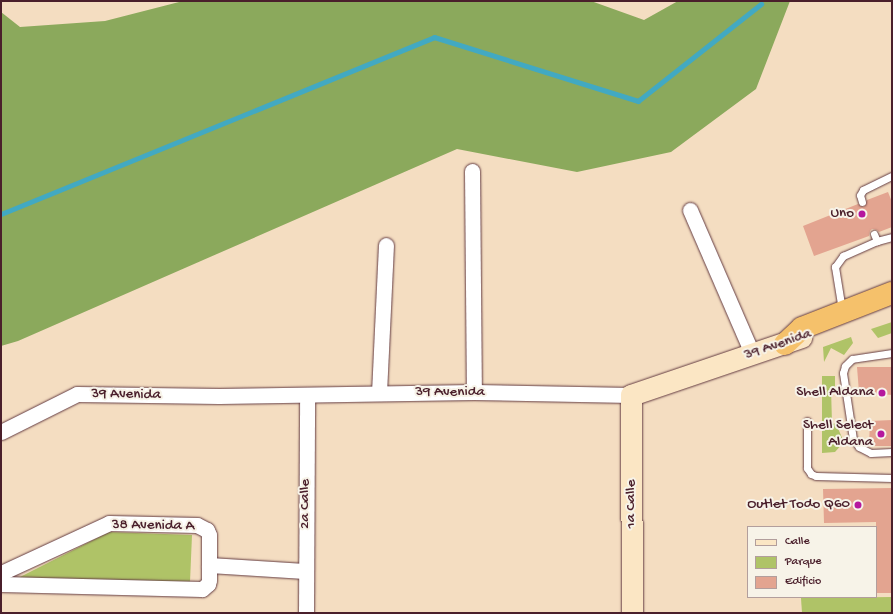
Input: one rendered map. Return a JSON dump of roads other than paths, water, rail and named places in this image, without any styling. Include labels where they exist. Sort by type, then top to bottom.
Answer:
[{"type":"highway","points":[[785,344],[802,328],[892,293]]},
{"type":"street","points":[[472,171],[474,392]]},
{"type":"street","points":[[690,210],[752,353]]},
{"type":"street","points":[[379,393],[386,245]]},
{"type":"street","name":"39 Avenida","points":[[1,432],[78,394],[306,396],[379,393],[474,392],[631,395],[752,353],[785,344],[892,303]]},
{"type":"street","name":"1a Calle","points":[[631,395],[632,613]]},
{"type":"street","name":"2a Calle","points":[[306,396],[306,613]]},
{"type":"street","name":"38 Avenida A","points":[[1,573],[109,523],[197,525],[203,527],[209,535],[208,584],[202,588],[1,584]]},
{"type":"street","points":[[209,565],[305,571]]},
{"type":"lane","points":[[862,202],[860,194],[863,190],[892,176]]},
{"type":"lane","points":[[843,312],[835,266],[843,256],[875,238],[892,236]]},
{"type":"lane","points":[[892,353],[852,359],[845,366],[843,373],[852,439],[859,447],[871,453],[892,452]]},
{"type":"lane","points":[[806,421],[807,468],[811,474],[816,476],[892,478]]},
{"type":"waterway","points":[[1,214],[434,37],[638,101],[761,4]]},
{"type":"place","name":"Uno","points":[[862,214]]},
{"type":"place","name":"Shell Aldana","points":[[882,393]]},
{"type":"place","name":"Shell Select Aldana","points":[[881,434]]},
{"type":"place","name":"Outlet Todo Q60","points":[[858,505]]}]
